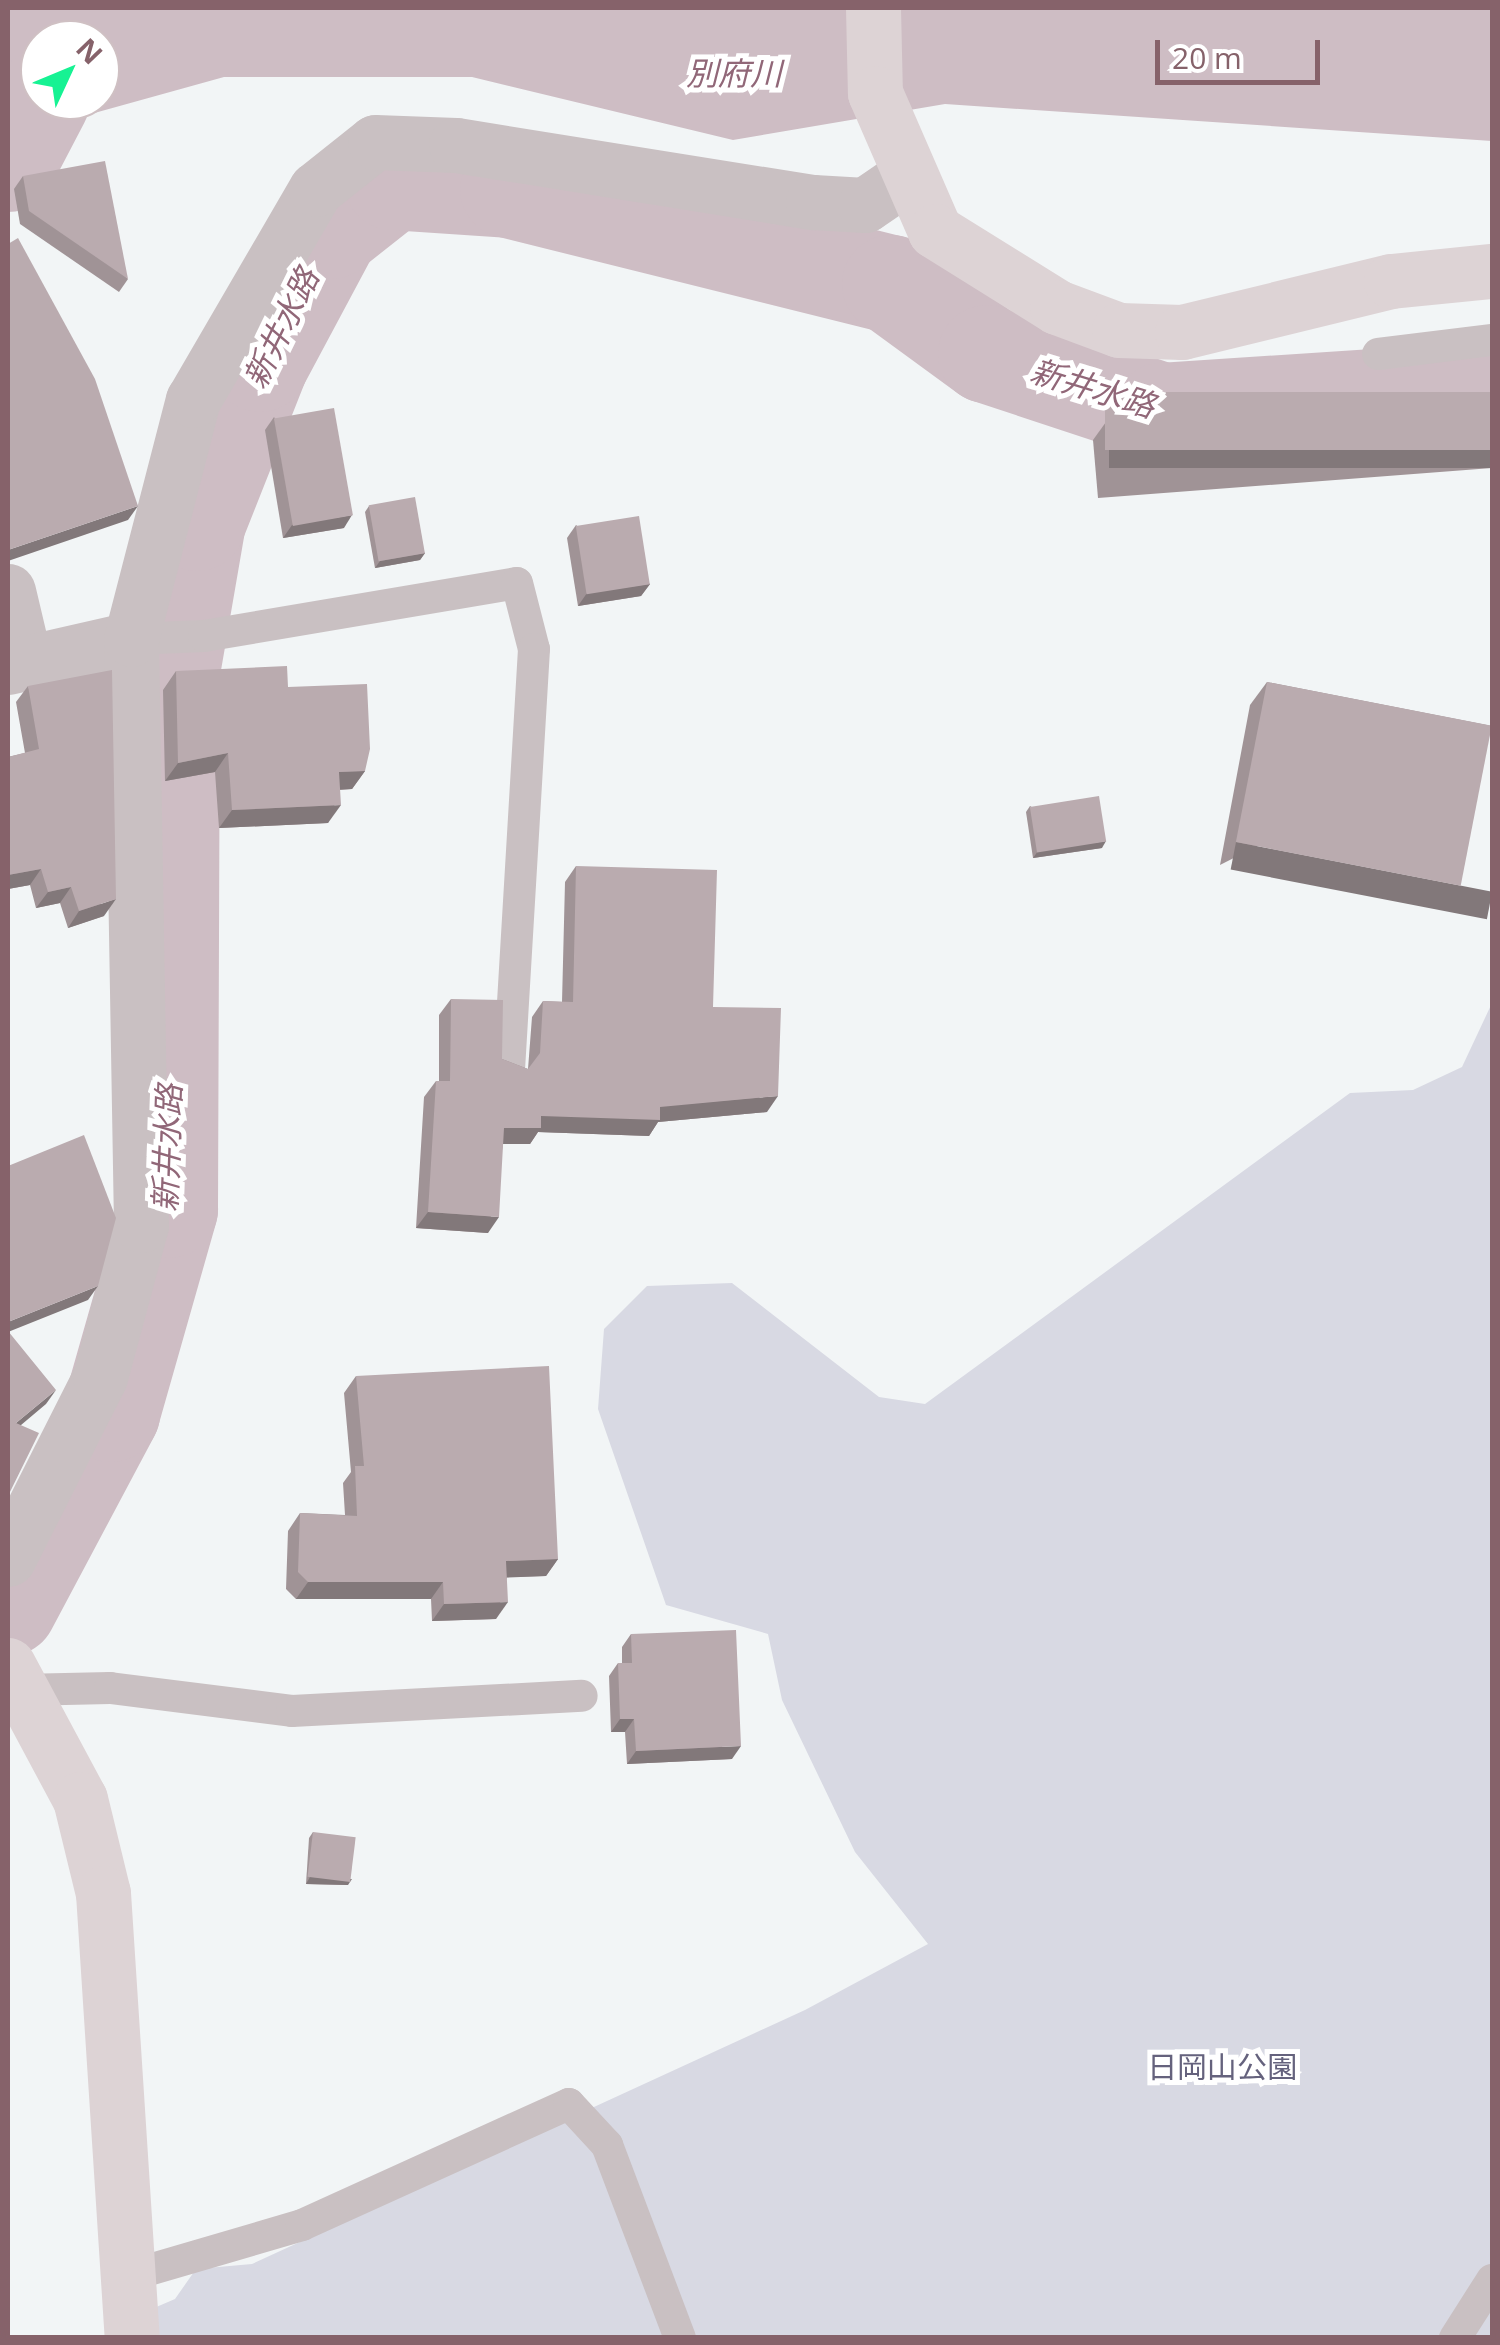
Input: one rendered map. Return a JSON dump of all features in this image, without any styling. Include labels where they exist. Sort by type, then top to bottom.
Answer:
[{"type":"street","points":[[872,8],[874,93],[906,177],[935,231],[970,260],[1118,330],[1182,332],[1391,281],[1492,272]]},
{"type":"street","points":[[8,1559],[100,1376],[141,1226],[131,639],[193,400],[316,189],[375,142],[456,145],[813,202],[865,205],[906,177]]},
{"type":"street","points":[[8,591],[16,665],[131,639]]},
{"type":"street","points":[[14,1678],[80,1799],[103,1893],[132,2338]]},
{"type":"lane","points":[[1378,354],[1492,340]]},
{"type":"lane","points":[[131,639],[204,636],[517,584],[534,649],[509,1067]]},
{"type":"lane","points":[[14,1678],[292,1711],[582,1696]]},
{"type":"lane","points":[[128,2276],[302,2225],[569,2104],[607,2145],[680,2338]]},
{"type":"lane","points":[[1455,2338],[1492,2280]]},
{"type":"green space","name":"日岡山公園","points":[[1492,1003],[1492,2337],[155,2338],[154,2308],[175,2299],[196,2269],[252,2264],[805,2010],[928,1944],[855,1852],[782,1700],[768,1634],[666,1605],[598,1409],[604,1329],[647,1286],[732,1283],[879,1397],[925,1404],[1350,1093],[1413,1090],[1462,1067]]},
{"type":"water","name":"別府川","points":[[8,8],[1492,8],[1492,141],[945,104],[733,140],[472,77],[224,77],[120,106],[120,20],[20,20],[20,120],[69,120],[8,137]]},
{"type":"building","points":[[105,161],[128,279],[29,211],[23,176]]},
{"type":"building","points":[[18,238],[95,379],[138,506],[8,550],[8,244]]},
{"type":"building","points":[[1105,392],[1492,392],[1492,450],[1105,450]]},
{"type":"building","points":[[334,408],[353,515],[293,526],[274,419]]},
{"type":"building","points":[[415,497],[425,553],[379,561],[369,505]]},
{"type":"building","points":[[639,516],[650,584],[587,594],[576,526]]},
{"type":"building","points":[[287,666],[288,687],[367,684],[370,749],[365,771],[339,772],[341,805],[232,810],[228,753],[178,763],[176,671]]},
{"type":"building","points":[[112,670],[116,899],[79,911],[71,887],[48,892],[41,869],[8,875],[8,757],[39,749],[28,686]]},
{"type":"building","points":[[1267,682],[1492,726],[1461,886],[1236,842]]},
{"type":"building","points":[[1099,796],[1106,841],[1037,852],[1030,807]]},
{"type":"building","points":[[576,866],[717,870],[713,1007],[781,1008],[778,1096],[660,1107],[660,1120],[541,1116],[541,1128],[504,1128],[499,1217],[428,1212],[436,1081],[450,1081],[451,999],[503,1000],[502,1059],[528,1069],[540,1053],[543,1001],[573,1002]]},
{"type":"building","points":[[84,1135],[116,1218],[98,1286],[8,1322],[8,1166]]},
{"type":"building","points":[[8,1331],[56,1390],[16,1423],[39,1433],[8,1496]]},
{"type":"building","points":[[549,1366],[558,1559],[506,1561],[508,1602],[444,1604],[443,1582],[308,1582],[298,1572],[300,1513],[357,1516],[355,1466],[364,1466],[356,1376]]},
{"type":"building","points":[[736,1630],[741,1746],[636,1751],[634,1719],[620,1719],[618,1663],[632,1663],[631,1634]]},
{"type":"building","points":[[313,1832],[356,1837],[350,1882],[308,1877]]},
{"type":"waterway","name":"別府川","points":[[8,163],[31,120]]},
{"type":"waterway","name":"新井水路","points":[[8,1607],[111,1413],[169,1209],[171,672],[197,522],[260,363],[331,230],[393,181],[509,189],[891,284],[987,354],[1162,412],[1492,390]]}]
